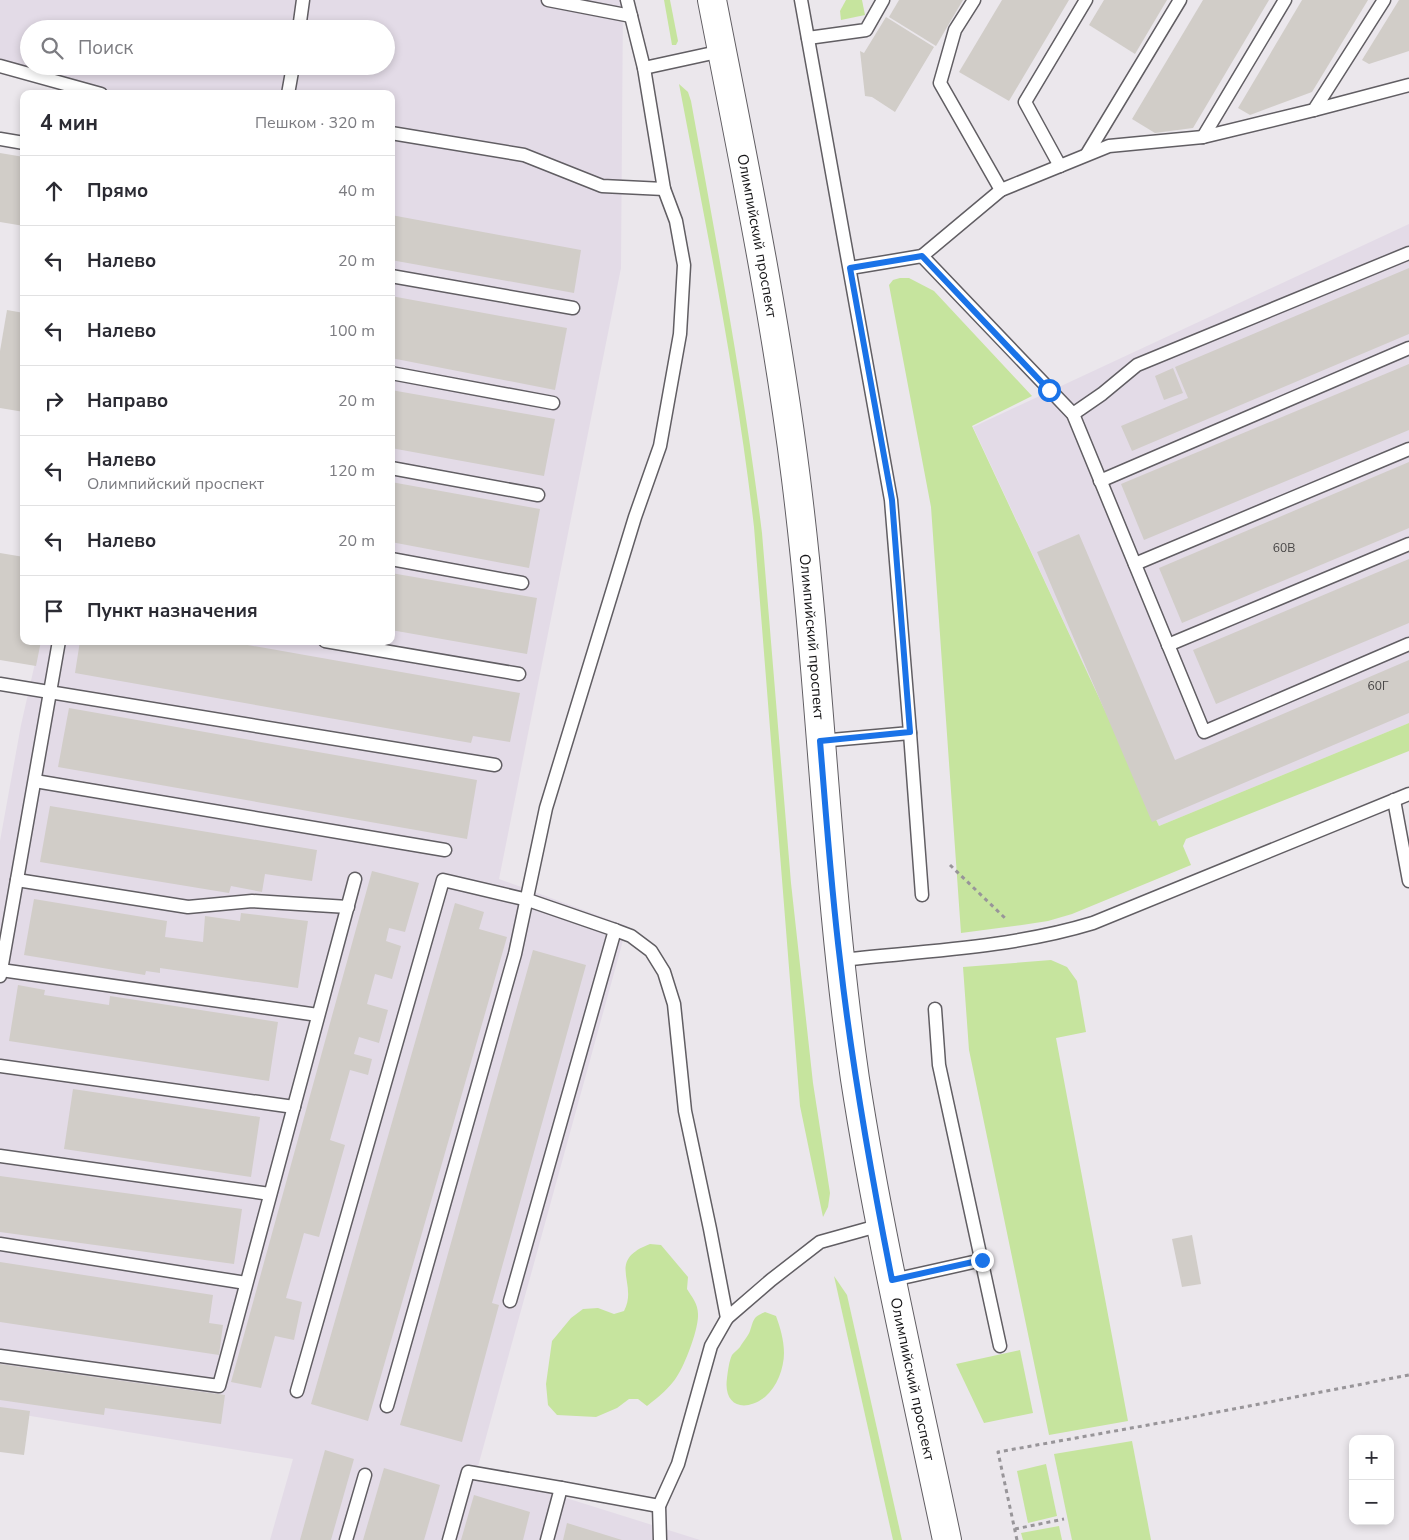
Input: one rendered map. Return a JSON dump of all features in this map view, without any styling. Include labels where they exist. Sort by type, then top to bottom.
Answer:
[{"type":"street","name":"Олимпийский проспект","points":[[712,0],[763,268],[785,402],[803,541],[840,960],[856,1080],[881,1225],[947,1540]]},
{"type":"lane","points":[[300,20],[303,0]]},
{"type":"lane","points":[[548,0],[631,16]]},
{"type":"lane","points":[[387,1406],[513,964],[546,808],[635,517],[660,446],[680,334],[684,265],[676,221],[664,189],[644,68],[627,0]]},
{"type":"lane","points":[[801,0],[892,500],[922,895]]},
{"type":"lane","points":[[808,38],[866,30],[883,0]]},
{"type":"lane","points":[[974,0],[955,30],[940,82],[1002,190]]},
{"type":"lane","points":[[1060,166],[1025,102],[1086,0]]},
{"type":"lane","points":[[1086,154],[1180,0]]},
{"type":"lane","points":[[1203,137],[1284,0]]},
{"type":"lane","points":[[1314,110],[1384,0]]},
{"type":"lane","points":[[644,68],[722,51]]},
{"type":"lane","points":[[0,66],[20,72]]},
{"type":"lane","points":[[32,75],[87,90]]},
{"type":"lane","points":[[289,90],[291,75]]},
{"type":"lane","points":[[850,268],[922,256],[1002,190],[1108,146],[1203,137],[1409,85]]},
{"type":"lane","points":[[395,134],[524,155],[602,186],[664,189]]},
{"type":"lane","points":[[0,139],[20,142]]},
{"type":"lane","points":[[1073,414],[1137,366],[1409,253]]},
{"type":"lane","points":[[922,256],[1073,414],[1204,732],[1409,644]]},
{"type":"lane","points":[[395,277],[573,308]]},
{"type":"lane","points":[[1100,481],[1409,348]]},
{"type":"lane","points":[[395,374],[553,402]]},
{"type":"lane","points":[[1135,564],[1409,448]]},
{"type":"lane","points":[[395,469],[538,495]]},
{"type":"lane","points":[[1168,645],[1409,544]]},
{"type":"lane","points":[[395,560],[522,583]]},
{"type":"lane","points":[[58,645],[1,973],[318,1015]]},
{"type":"lane","points":[[349,645],[519,674]]},
{"type":"lane","points":[[0,684],[495,765]]},
{"type":"lane","points":[[820,741],[910,732]]},
{"type":"lane","points":[[34,780],[445,850]]},
{"type":"lane","points":[[840,960],[1028,940],[1093,924],[1409,794]]},
{"type":"lane","points":[[1394,800],[1406,854],[1409,881]]},
{"type":"lane","points":[[0,1356],[219,1386],[355,879]]},
{"type":"lane","points":[[17,880],[188,907],[252,901],[348,907]]},
{"type":"lane","points":[[296,1391],[443,880],[528,900],[632,936],[651,951],[664,972],[674,1004],[685,1111],[710,1229],[726,1318]]},
{"type":"lane","points":[[510,1301],[615,930]]},
{"type":"lane","points":[[935,1009],[939,1065],[1000,1346]]},
{"type":"lane","points":[[0,1066],[294,1107]]},
{"type":"lane","points":[[0,1156],[270,1194]]},
{"type":"lane","points":[[660,1540],[659,1506],[678,1464],[711,1346],[726,1318],[820,1242],[881,1225]]},
{"type":"lane","points":[[0,1244],[246,1283]]},
{"type":"lane","points":[[892,1280],[982,1260]]},
{"type":"lane","points":[[449,1540],[468,1472],[659,1506]]},
{"type":"lane","points":[[346,1540],[365,1475]]},
{"type":"lane","points":[[547,1540],[561,1488]]},
{"type":"path","points":[[950,865],[1028,940]]},
{"type":"path","points":[[1017,1540],[998,1452],[1187,1418],[1409,1374]]},
{"type":"path","points":[[1015,1529],[1064,1519]]},
{"type":"shaded area","points":[[0,0],[623,0],[621,268],[499,879],[627,926],[477,1470],[700,1540],[270,1540],[293,1459],[0,1411],[0,841],[21,725],[39,645],[395,645],[395,90],[109,90],[54,75],[395,75],[395,20],[20,20],[20,66],[0,60]]},
{"type":"shaded area","points":[[1409,224],[1409,723],[1159,826],[973,427]]},
{"type":"green space","points":[[664,0],[670,0],[678,41],[676,45],[672,45]]},
{"type":"green space","points":[[846,0],[862,0],[865,15],[841,20],[840,11]]},
{"type":"green space","points":[[679,84],[688,92],[691,101],[738,371],[762,533],[791,883],[813,1083],[830,1193],[828,1207],[823,1217],[800,1106],[754,527],[747,471],[721,305]]},
{"type":"green space","points":[[909,278],[934,291],[1032,396],[972,426],[1159,826],[1409,723],[1409,751],[1186,839],[1183,846],[1191,865],[1072,914],[1048,921],[961,933],[931,507],[889,285],[893,280]]},
{"type":"green space","points":[[1051,960],[1067,967],[1077,981],[1086,1032],[1056,1038],[1128,1421],[1049,1435],[969,1050],[963,967]]},
{"type":"green space","points":[[650,1244],[661,1245],[688,1277],[687,1289],[697,1307],[698,1321],[690,1350],[677,1377],[661,1395],[647,1406],[638,1399],[629,1399],[617,1408],[596,1417],[557,1415],[548,1405],[546,1384],[552,1341],[571,1318],[583,1309],[598,1308],[614,1314],[624,1311],[628,1301],[626,1265],[629,1258],[637,1251]]},
{"type":"green space","points":[[834,1276],[847,1295],[902,1540],[893,1540]]},
{"type":"green space","points":[[765,1312],[776,1316],[783,1343],[783,1365],[776,1383],[765,1397],[750,1405],[737,1404],[728,1395],[727,1378],[730,1360],[748,1335],[754,1319]]},
{"type":"green space","points":[[1020,1350],[1033,1413],[984,1423],[956,1364]]},
{"type":"green space","points":[[1132,1441],[1151,1540],[1072,1540],[1054,1454]]},
{"type":"green space","points":[[1046,1464],[1057,1516],[1028,1523],[1017,1471]]},
{"type":"green space","points":[[1059,1526],[1062,1540],[1023,1540],[1021,1533]]},
{"type":"building","points":[[899,0],[963,0],[936,46],[889,17]]},
{"type":"building","points":[[1002,0],[1069,0],[1009,101],[959,72]]},
{"type":"building","points":[[1104,0],[1167,0],[1135,54],[1089,25]]},
{"type":"building","points":[[1203,0],[1269,0],[1193,128],[1155,133],[1132,119]]},
{"type":"building","points":[[1302,0],[1368,0],[1312,92],[1250,115],[1238,108]]},
{"type":"building","points":[[1399,0],[1409,0],[1409,51],[1369,64],[1362,60]]},
{"type":"building","points":[[886,17],[934,47],[895,112],[872,97],[865,96],[860,51],[864,53]]},
{"type":"building","points":[[0,153],[20,156],[20,225],[0,222]]},
{"type":"building","points":[[395,216],[581,250],[574,293],[395,261]]},
{"type":"building","points":[[1409,268],[1409,334],[1132,451],[1121,426],[1188,398],[1175,367]]},
{"type":"building","points":[[395,297],[567,328],[555,390],[395,359]]},
{"type":"building","points":[[7,310],[20,312],[20,411],[0,408],[0,351]]},
{"type":"building","points":[[1409,364],[1409,430],[1144,540],[1121,484]]},
{"type":"building","points":[[1173,368],[1183,393],[1164,400],[1155,376]]},
{"type":"building","points":[[395,391],[555,419],[544,476],[395,449]]},
{"type":"building","points":[[1409,462],[1409,528],[1182,623],[1159,568]]},
{"type":"building","points":[[395,483],[540,509],[529,568],[395,543]]},
{"type":"building","points":[[1079,534],[1175,760],[1409,660],[1409,713],[1152,822],[1037,552]]},
{"type":"building","points":[[0,553],[20,556],[20,645],[40,645],[36,666],[0,660]]},
{"type":"building","points":[[1409,559],[1409,623],[1216,704],[1193,650]]},
{"type":"building","points":[[395,574],[537,598],[527,654],[395,631]]},
{"type":"building","points":[[79,645],[248,645],[520,693],[510,742],[473,736],[471,743],[75,673]]},
{"type":"building","points":[[69,708],[477,780],[467,839],[58,767]]},
{"type":"building","points":[[50,806],[317,850],[312,881],[265,874],[262,892],[231,886],[229,893],[40,862]]},
{"type":"building","points":[[372,871],[419,883],[405,932],[389,928],[386,941],[401,946],[392,979],[375,974],[367,1004],[388,1010],[379,1043],[359,1037],[354,1054],[372,1059],[368,1075],[350,1070],[330,1140],[345,1145],[319,1237],[304,1233],[286,1298],[302,1302],[294,1340],[275,1336],[261,1388],[231,1382]]},
{"type":"building","points":[[34,899],[167,921],[165,937],[203,942],[205,916],[240,921],[241,913],[308,921],[298,988],[160,968],[160,973],[146,971],[145,975],[24,955]]},
{"type":"building","points":[[455,903],[484,912],[479,929],[507,937],[368,1421],[311,1404]]},
{"type":"building","points":[[533,950],[586,965],[492,1303],[499,1305],[462,1442],[400,1425]]},
{"type":"building","points":[[18,985],[45,990],[44,995],[109,1005],[110,996],[278,1022],[269,1081],[9,1041]]},
{"type":"building","points":[[73,1089],[260,1117],[251,1177],[64,1149]]},
{"type":"building","points":[[0,1176],[242,1209],[234,1264],[0,1232]]},
{"type":"building","points":[[1192,1235],[1201,1284],[1182,1287],[1172,1239]]},
{"type":"building","points":[[0,1262],[213,1295],[209,1323],[223,1325],[219,1355],[0,1322]]},
{"type":"building","points":[[0,1364],[225,1395],[221,1424],[105,1408],[104,1415],[0,1400]]},
{"type":"building","points":[[0,1407],[30,1411],[24,1455],[0,1452]]},
{"type":"building","points":[[325,1450],[354,1459],[331,1540],[300,1540]]},
{"type":"building","points":[[384,1468],[440,1485],[424,1540],[363,1540]]},
{"type":"building","points":[[474,1495],[530,1512],[523,1540],[461,1540]]},
{"type":"building","points":[[567,1523],[622,1540],[563,1540]]},
{"type":"route","points":[[982,1260],[892,1280],[876,1202],[856,1080],[840,960],[820,741],[910,732],[892,500],[850,268],[922,256],[1049,390]]}]
